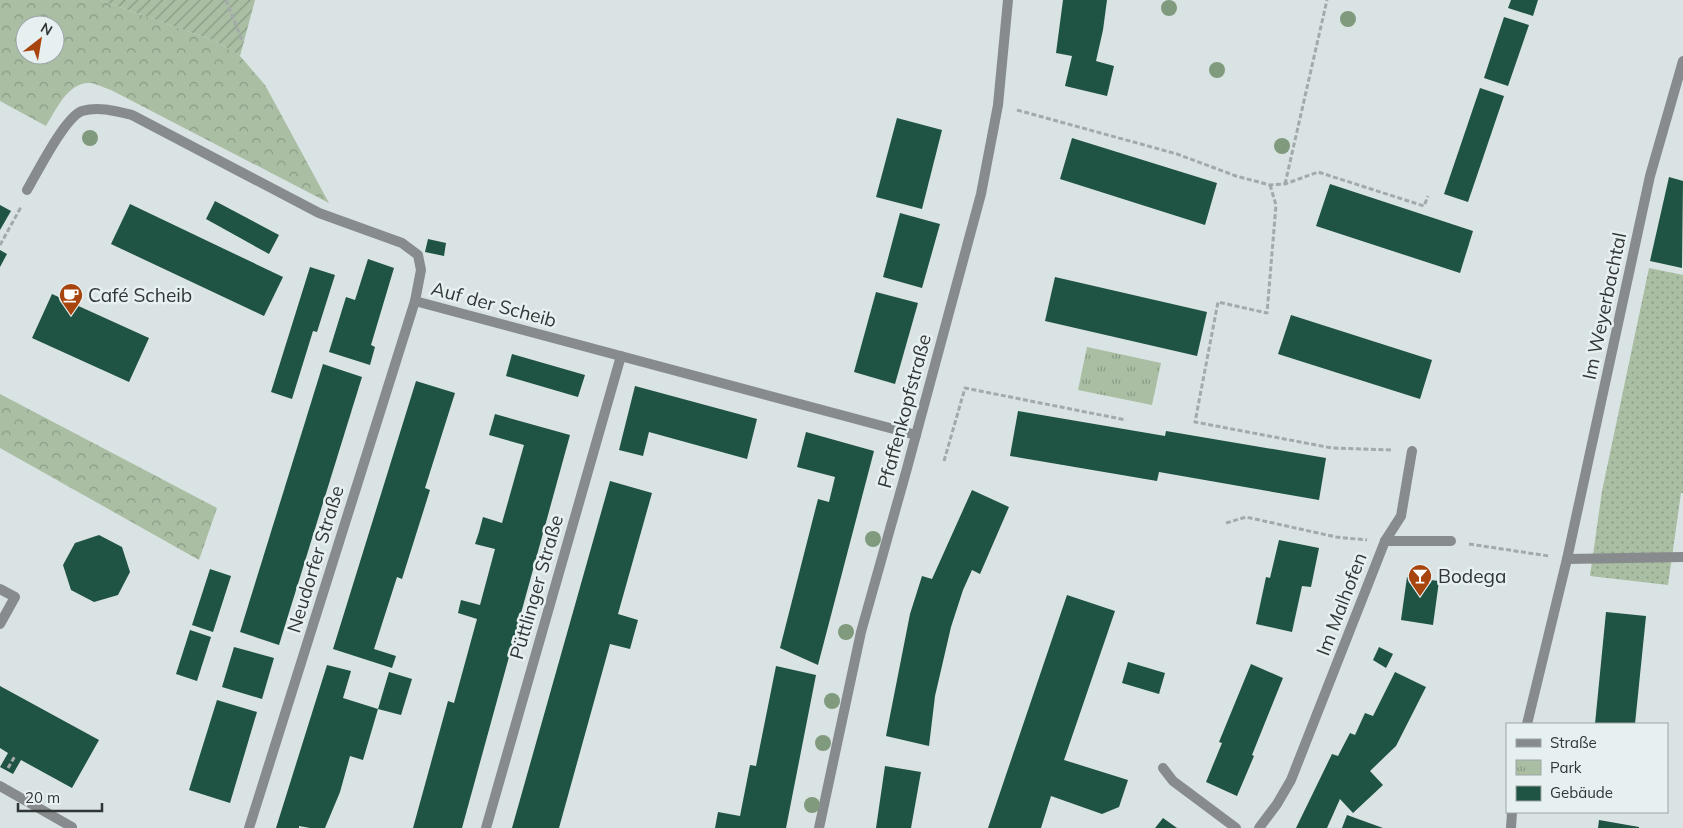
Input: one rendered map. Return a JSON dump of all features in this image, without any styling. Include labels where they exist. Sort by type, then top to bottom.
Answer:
[{"type":"street","name":"Pfaffenkopfstraße","points":[[819,828],[861,632],[981,194],[998,105],[1008,0]]},
{"type":"street","name":"Im Weyerbachtal","points":[[1527,723],[1567,559],[1650,176],[1683,61]]},
{"type":"street","name":"Auf der Scheib","points":[[27,190],[69,120],[81,111],[95,109],[111,110],[132,115],[319,213],[402,243],[418,255],[421,270],[415,301],[916,435]]},
{"type":"street","name":"Neudorfer Straße","points":[[248,828],[415,301]]},
{"type":"street","name":"Püttlinger Straße","points":[[486,828],[621,356]]},
{"type":"street","points":[[1385,541],[1401,516],[1412,451]]},
{"type":"street","name":"Im Malhofen","points":[[1258,828],[1277,804],[1291,780],[1385,541],[1451,541]]},
{"type":"street","points":[[1567,559],[1683,557]]},
{"type":"street","points":[[0,588],[15,597],[0,624]]},
{"type":"street","points":[[1163,768],[1173,781],[1236,828]]},
{"type":"street","points":[[0,800],[3,788],[72,827]]},
{"type":"street","points":[[1511,828],[1512,813]]},
{"type":"path","points":[[226,0],[243,43]]},
{"type":"path","points":[[1285,184],[1327,0]]},
{"type":"path","points":[[998,105],[1177,154],[1236,176],[1270,185],[1285,184],[1318,172],[1424,206],[1428,196]]},
{"type":"path","points":[[1270,185],[1276,205],[1267,313],[1218,302],[1195,422],[1332,448],[1412,451]]},
{"type":"path","points":[[0,245],[20,209],[27,190]]},
{"type":"path","points":[[944,462],[965,388],[1126,420]]},
{"type":"path","points":[[1226,522],[1246,517],[1336,537],[1385,541]]},
{"type":"path","points":[[1451,541],[1550,556]]},
{"type":"green space","points":[[0,0],[100,0],[215,41],[240,56],[265,85],[329,203],[96,84],[83,84],[69,92],[46,126],[0,101]]},
{"type":"green space","points":[[100,0],[255,0],[240,56],[215,41]]},
{"type":"green space","points":[[1649,268],[1683,275],[1683,493],[1681,493],[1668,585],[1590,576],[1602,491]]},
{"type":"green space","points":[[1087,347],[1161,363],[1152,405],[1078,390]]},
{"type":"green space","points":[[0,394],[217,508],[199,560],[0,448]]},
{"type":"building","points":[[1063,0],[1107,0],[1096,61],[1114,66],[1107,96],[1065,86],[1072,56],[1056,53]]},
{"type":"building","points":[[1511,0],[1538,0],[1533,16],[1508,8]]},
{"type":"building","points":[[1504,17],[1529,25],[1508,86],[1484,78]]},
{"type":"building","points":[[1480,88],[1504,96],[1468,202],[1444,194]]},
{"type":"building","points":[[897,118],[942,130],[922,209],[876,197]]},
{"type":"building","points":[[1072,138],[1217,183],[1205,225],[1060,179]]},
{"type":"building","points":[[1669,177],[1683,181],[1682,268],[1650,261]]},
{"type":"building","points":[[1330,184],[1473,231],[1460,273],[1316,226]]},
{"type":"building","points":[[215,201],[279,235],[269,254],[206,219]]},
{"type":"building","points":[[130,204],[283,277],[264,316],[111,244]]},
{"type":"building","points":[[0,205],[11,211],[0,230]]},
{"type":"building","points":[[900,213],[940,224],[922,288],[883,277]]},
{"type":"building","points":[[428,239],[446,243],[444,256],[425,252]]},
{"type":"building","points":[[0,250],[7,254],[0,267]]},
{"type":"building","points":[[368,259],[394,268],[371,345],[375,347],[370,365],[329,352],[346,297],[355,300]]},
{"type":"building","points":[[310,267],[335,275],[317,332],[313,331],[292,399],[271,392]]},
{"type":"building","points":[[1055,277],[1207,312],[1197,356],[1045,321]]},
{"type":"building","points":[[876,292],[918,303],[895,384],[854,372]]},
{"type":"building","name":"Café Scheib","points":[[52,294],[149,338],[129,382],[32,338]]},
{"type":"building","points":[[1291,315],[1432,360],[1420,399],[1278,354]]},
{"type":"building","points":[[512,354],[585,375],[578,397],[506,376]]},
{"type":"building","points":[[323,364],[362,377],[279,645],[240,632]]},
{"type":"building","points":[[416,381],[455,393],[425,488],[430,490],[402,579],[397,577],[374,649],[396,656],[392,668],[333,649]]},
{"type":"building","points":[[635,386],[757,419],[747,459],[649,432],[643,456],[619,450]]},
{"type":"building","points":[[1018,411],[1165,436],[1166,431],[1326,458],[1319,500],[1159,472],[1157,481],[1010,456]]},
{"type":"building","points":[[495,414],[570,435],[462,828],[413,828],[448,701],[454,703],[477,619],[458,613],[461,600],[480,605],[495,549],[475,544],[483,517],[502,523],[524,445],[489,435]]},
{"type":"building","points":[[806,432],[874,451],[818,665],[780,648],[818,499],[829,502],[835,477],[797,467]]},
{"type":"building","points":[[610,481],[652,493],[618,614],[638,620],[630,649],[610,644],[559,828],[512,828]]},
{"type":"building","points":[[972,490],[1009,507],[980,574],[972,570],[963,590],[951,627],[935,696],[929,746],[886,736],[910,614],[922,576],[932,579]]},
{"type":"building","points":[[99,535],[122,547],[130,572],[118,595],[94,602],[71,590],[63,565],[75,543]]},
{"type":"building","points":[[1279,540],[1319,548],[1311,587],[1302,586],[1292,632],[1256,624],[1266,577],[1270,578]]},
{"type":"building","points":[[210,569],[231,576],[213,632],[192,625]]},
{"type":"building","name":"Bodega","points":[[1407,577],[1439,581],[1433,625],[1401,620]]},
{"type":"building","points":[[1067,595],[1115,611],[1064,760],[1128,780],[1119,807],[1102,814],[1051,796],[1041,828],[988,828]]},
{"type":"building","points":[[1606,612],[1646,616],[1635,723],[1595,723]]},
{"type":"building","points":[[190,630],[211,637],[197,681],[176,674]]},
{"type":"building","points":[[234,647],[274,658],[262,699],[222,687]]},
{"type":"building","points":[[1379,647],[1393,654],[1386,668],[1373,660]]},
{"type":"building","points":[[1128,662],[1165,673],[1159,694],[1122,683]]},
{"type":"building","points":[[1251,664],[1283,678],[1237,796],[1206,782],[1222,743],[1219,742]]},
{"type":"building","points":[[327,665],[351,671],[343,698],[378,709],[363,760],[350,756],[340,792],[325,828],[299,826],[299,828],[276,828]]},
{"type":"building","points":[[776,666],[816,675],[786,828],[715,828],[718,812],[740,816],[750,765],[756,766]]},
{"type":"building","points":[[389,672],[412,679],[401,715],[378,709]]},
{"type":"building","points":[[1395,672],[1426,687],[1396,746],[1370,771],[1383,785],[1353,813],[1340,799],[1327,828],[1296,828],[1332,754],[1338,756],[1350,733],[1355,735],[1365,713],[1373,716]]},
{"type":"building","points":[[0,686],[99,740],[72,788],[21,760],[13,774],[0,767],[8,753],[0,748]]},
{"type":"building","points":[[217,700],[257,712],[230,803],[189,790]]},
{"type":"building","points":[[885,766],[921,772],[911,828],[876,828]]},
{"type":"building","points":[[1347,815],[1383,828],[1342,828]]},
{"type":"building","points":[[1163,818],[1177,828],[1155,828]]},
{"type":"building","points":[[1599,820],[1639,827],[1639,828],[1598,828]]},
{"type":"place","name":"Café Scheib","points":[[71,316]]},
{"type":"place","name":"Bodega","points":[[1420,597]]}]
